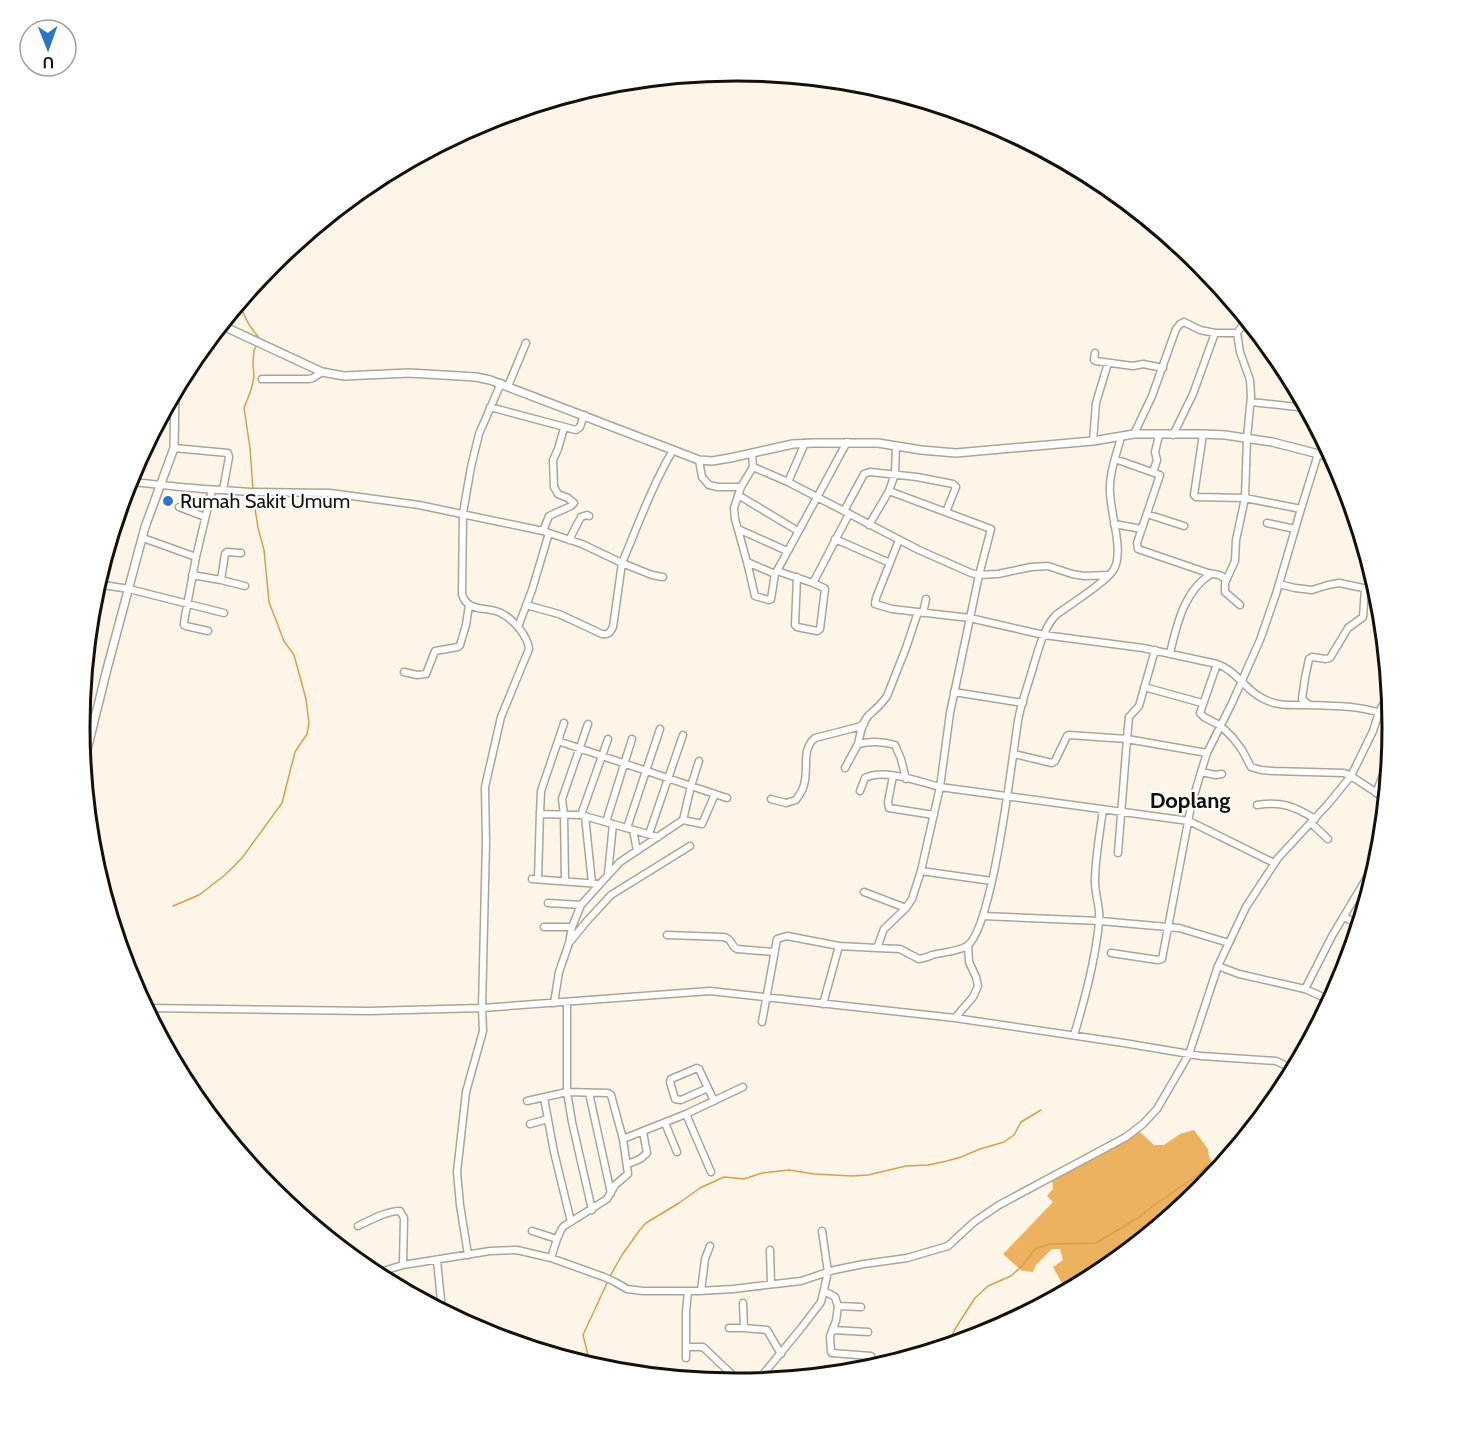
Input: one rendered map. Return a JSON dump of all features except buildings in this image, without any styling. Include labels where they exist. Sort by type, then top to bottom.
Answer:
[{"type":"street","points":[[1134,435],[1180,324],[1184,322],[1200,330],[1215,333],[1238,333]]},
{"type":"street","points":[[1240,604],[1225,592],[1224,586],[1235,561],[1236,540],[1245,498],[1251,402],[1250,380],[1240,352],[1238,333],[1242,325]]},
{"type":"street","points":[[229,328],[322,372],[344,376],[409,373],[476,377],[505,385],[699,460],[752,454],[806,443],[878,443],[956,453],[1093,441],[1134,435],[1203,434],[1272,442],[1322,455]]},
{"type":"street","points":[[1173,435],[1193,394],[1215,333]]},
{"type":"street","points":[[468,1255],[457,1172],[466,1092],[483,1031],[486,787],[501,717],[529,650],[528,643],[518,627],[501,613],[469,605],[464,600],[462,594],[463,513],[479,434],[490,407],[505,385],[526,343]]},
{"type":"street","points":[[1095,353],[1094,360],[1163,368]]},
{"type":"street","points":[[1093,441],[1096,403],[1108,363]]},
{"type":"street","points":[[262,379],[309,380],[322,372]]},
{"type":"street","points":[[1251,402],[1298,407]]},
{"type":"street","points":[[490,407],[564,428],[578,429],[584,415]]},
{"type":"street","points":[[90,737],[143,538],[174,448],[175,408]]},
{"type":"street","points":[[518,627],[549,516],[574,503],[558,494],[554,487],[553,459],[564,428]]},
{"type":"street","points":[[1203,434],[1195,496],[1245,498],[1301,509]]},
{"type":"street","points":[[1153,472],[1157,460],[1155,452],[1159,435]]},
{"type":"street","points":[[762,1022],[774,952],[777,939],[781,936],[839,946],[900,949],[919,959],[957,950],[968,945],[976,935],[992,881],[1008,796],[1018,718],[1044,635],[1052,619],[1109,575],[1117,560],[1118,552],[1109,488],[1121,437]]},
{"type":"street","points":[[752,454],[753,467],[738,495],[734,508],[735,519],[755,596],[771,599],[776,572],[847,442]]},
{"type":"street","points":[[788,482],[806,443]]},
{"type":"street","points":[[869,525],[889,491],[895,474],[896,446]]},
{"type":"street","points":[[174,448],[228,453],[223,490]]},
{"type":"street","points":[[526,605],[559,614],[602,634],[610,633],[613,627],[622,563],[651,494],[673,450]]},
{"type":"street","points":[[1111,953],[1160,960],[1162,957],[1191,806],[1201,772],[1207,753],[1260,640],[1318,454]]},
{"type":"street","points":[[1115,459],[1160,475],[1137,548],[1227,579]]},
{"type":"street","points":[[699,460],[701,474],[708,485],[741,487]]},
{"type":"street","points":[[753,467],[788,482],[899,540],[971,573],[998,574],[1030,567],[1048,566],[1084,576],[1109,575]]},
{"type":"street","points":[[813,583],[866,473],[895,474],[954,484],[956,487],[946,512]]},
{"type":"street","points":[[138,483],[258,493],[330,493],[463,513],[546,532],[652,575],[663,577]]},
{"type":"street","points":[[207,631],[184,625],[192,574],[212,490]]},
{"type":"street","points":[[877,948],[885,929],[912,899],[921,872],[940,787],[954,692],[991,530],[889,491]]},
{"type":"street","points":[[738,495],[798,531]]},
{"type":"street","points":[[179,507],[206,517]]},
{"type":"street","points":[[1147,514],[1184,526]]},
{"type":"street","points":[[569,540],[581,517],[589,516]]},
{"type":"street","points":[[1267,523],[1295,529]]},
{"type":"street","points":[[1114,524],[1142,529]]},
{"type":"street","points":[[738,529],[787,551]]},
{"type":"street","points":[[143,538],[196,557]]},
{"type":"street","points":[[835,539],[890,563]]},
{"type":"street","points":[[899,540],[875,604],[892,609],[970,618],[1044,635],[1170,653],[1217,664],[1227,669],[1253,693],[1268,701],[1284,705],[1358,708],[1383,714]]},
{"type":"street","points":[[221,580],[225,554],[227,552],[241,554]]},
{"type":"street","points":[[747,562],[797,577],[824,588],[817,632],[795,625],[797,577]]},
{"type":"street","points":[[192,574],[245,586]]},
{"type":"street","points":[[1170,653],[1185,603],[1201,582],[1211,574]]},
{"type":"street","points":[[1279,584],[1305,590],[1339,583],[1368,589]]},
{"type":"street","points":[[106,585],[224,613]]},
{"type":"street","points":[[1309,705],[1302,699],[1309,658],[1330,658],[1348,628],[1363,617],[1365,588]]},
{"type":"street","points":[[845,768],[858,744],[869,715],[884,703],[926,599]]},
{"type":"street","points":[[404,672],[417,675],[426,674],[435,651],[460,645],[469,605]]},
{"type":"street","points":[[1118,853],[1128,717],[1139,706],[1155,650]]},
{"type":"street","points":[[1217,664],[1202,703],[1201,715],[1221,726],[1233,738],[1249,764],[1254,768],[1273,771],[1344,773],[1379,795]]},
{"type":"street","points":[[1144,687],[1202,703]]},
{"type":"street","points":[[954,692],[1023,703]]},
{"type":"street","points":[[386,1270],[403,1265],[502,1250],[517,1250],[551,1258],[615,1281],[627,1289],[701,1291],[801,1281],[828,1272],[907,1258],[948,1246],[974,1222],[999,1205],[1126,1137],[1157,1109],[1189,1054],[1218,966],[1246,907],[1274,863],[1351,776],[1382,706]]},
{"type":"street","points":[[564,723],[541,791],[535,879],[600,884]]},
{"type":"street","points":[[771,799],[786,803],[796,800],[803,789],[807,772],[806,751],[810,742],[819,736],[858,727],[865,723]]},
{"type":"street","points":[[565,881],[562,799],[588,724]]},
{"type":"street","points":[[637,851],[630,829],[645,770],[660,729]]},
{"type":"street","points":[[650,834],[683,735]]},
{"type":"street","points":[[1014,754],[1052,763],[1069,735],[1127,739],[1207,753]]},
{"type":"street","points":[[592,884],[583,815],[608,739]]},
{"type":"street","points":[[608,875],[610,823],[632,739]]},
{"type":"street","points":[[558,741],[727,798]]},
{"type":"street","points":[[858,744],[869,741],[895,745],[906,778]]},
{"type":"street","points":[[554,1003],[559,972],[581,905],[620,862],[683,820],[699,760]]},
{"type":"street","points":[[1201,772],[1222,774]]},
{"type":"street","points":[[860,791],[865,778],[882,774],[940,787],[1189,821],[1274,863]]},
{"type":"street","points":[[893,776],[889,808],[934,815]]},
{"type":"street","points":[[1376,793],[1381,781]]},
{"type":"street","points":[[683,820],[702,824],[716,794]]},
{"type":"street","points":[[540,800],[540,814]]},
{"type":"street","points":[[1257,805],[1295,807],[1313,821],[1328,839]]},
{"type":"street","points":[[1074,1035],[1081,1013],[1100,921],[1095,878],[1103,809]]},
{"type":"street","points":[[540,814],[583,815],[658,837]]},
{"type":"street","points":[[569,944],[586,921],[611,895],[690,846]]},
{"type":"street","points":[[921,872],[992,881]]},
{"type":"street","points":[[1305,989],[1363,885]]},
{"type":"street","points":[[864,892],[906,908]]},
{"type":"street","points":[[548,903],[581,905]]},
{"type":"street","points":[[983,916],[1100,921],[1168,927],[1193,931],[1229,943]]},
{"type":"street","points":[[1344,917],[1353,922]]},
{"type":"street","points":[[544,927],[572,927]]},
{"type":"street","points":[[667,935],[723,937],[729,938],[737,949],[774,952]]},
{"type":"street","points":[[955,1018],[973,997],[978,986],[969,962],[968,945]]},
{"type":"street","points":[[823,1004],[839,946]]},
{"type":"street","points":[[1218,966],[1239,974],[1305,989],[1323,997]]},
{"type":"street","points":[[155,1008],[369,1011],[482,1008],[710,991],[955,1018],[1213,1058],[1276,1061],[1287,1066]]},
{"type":"street","points":[[567,1002],[567,1092],[592,1210]]},
{"type":"street","points":[[708,1088],[678,1100],[675,1099],[670,1082],[671,1079],[697,1068],[699,1069],[708,1088],[714,1101]]},
{"type":"street","points":[[623,1139],[686,1114],[743,1087]]},
{"type":"street","points":[[527,1101],[567,1092],[608,1093],[611,1095],[628,1164],[628,1174],[615,1185],[607,1199],[561,1230],[551,1258]]},
{"type":"street","points":[[589,1093],[611,1194]]},
{"type":"street","points":[[544,1098],[556,1163],[571,1222]]},
{"type":"street","points":[[686,1114],[711,1172]]},
{"type":"street","points":[[530,1124],[548,1119]]},
{"type":"street","points":[[665,1123],[677,1152]]},
{"type":"street","points":[[628,1164],[647,1153],[643,1132]]},
{"type":"street","points":[[358,1227],[388,1213],[400,1211],[404,1218],[403,1265]]},
{"type":"street","points":[[532,1231],[557,1239]]},
{"type":"street","points":[[764,1373],[821,1302],[828,1272],[822,1231]]},
{"type":"street","points":[[701,1291],[705,1260],[710,1246]]},
{"type":"street","points":[[770,1250],[771,1284]]},
{"type":"street","points":[[437,1261],[441,1302]]},
{"type":"street","points":[[686,1358],[688,1291]]},
{"type":"street","points":[[824,1291],[835,1297],[838,1306],[836,1321],[829,1338],[832,1353],[871,1356]]},
{"type":"street","points":[[743,1303],[744,1328]]},
{"type":"street","points":[[838,1306],[861,1307]]},
{"type":"street","points":[[729,1328],[767,1330],[781,1354]]},
{"type":"street","points":[[833,1330],[868,1332]]},
{"type":"street","points":[[686,1347],[702,1346],[731,1374]]},
{"type":"shaded area","points":[[1194,1130],[1208,1149],[1213,1164],[1163,1214],[1096,1265],[1063,1285],[1053,1267],[1063,1260],[1060,1249],[1052,1249],[1036,1265],[1033,1272],[1022,1271],[1003,1254],[1053,1202],[1047,1196],[1053,1189],[1052,1179],[1098,1148],[1140,1132],[1154,1145],[1164,1145],[1180,1134]]},
{"type":"waterway","points":[[243,310],[258,338]]},
{"type":"waterway","points":[[253,490],[244,408],[254,377],[254,350],[257,345]]},
{"type":"waterway","points":[[173,906],[199,895],[242,858],[282,803],[295,752],[307,734],[309,723],[306,699],[294,655],[284,641],[269,602],[264,550],[253,495]]},
{"type":"waterway","points":[[609,1278],[622,1255],[646,1223],[700,1188],[724,1177],[744,1179],[762,1173],[789,1170],[814,1174],[868,1175],[906,1166],[947,1161],[1004,1142],[1014,1135],[1021,1122],[1041,1110]]},
{"type":"waterway","points":[[951,1337],[975,1298],[988,1286],[1011,1276],[1035,1249],[1050,1244],[1096,1243],[1138,1218],[1198,1175],[1207,1165]]},
{"type":"waterway","points":[[588,1357],[583,1335],[607,1283]]},
{"type":"place","name":"Rumah Sakit Umum","points":[[168,501]]},
{"type":"district","name":"Doplang","points":[[1190,800]]}]
